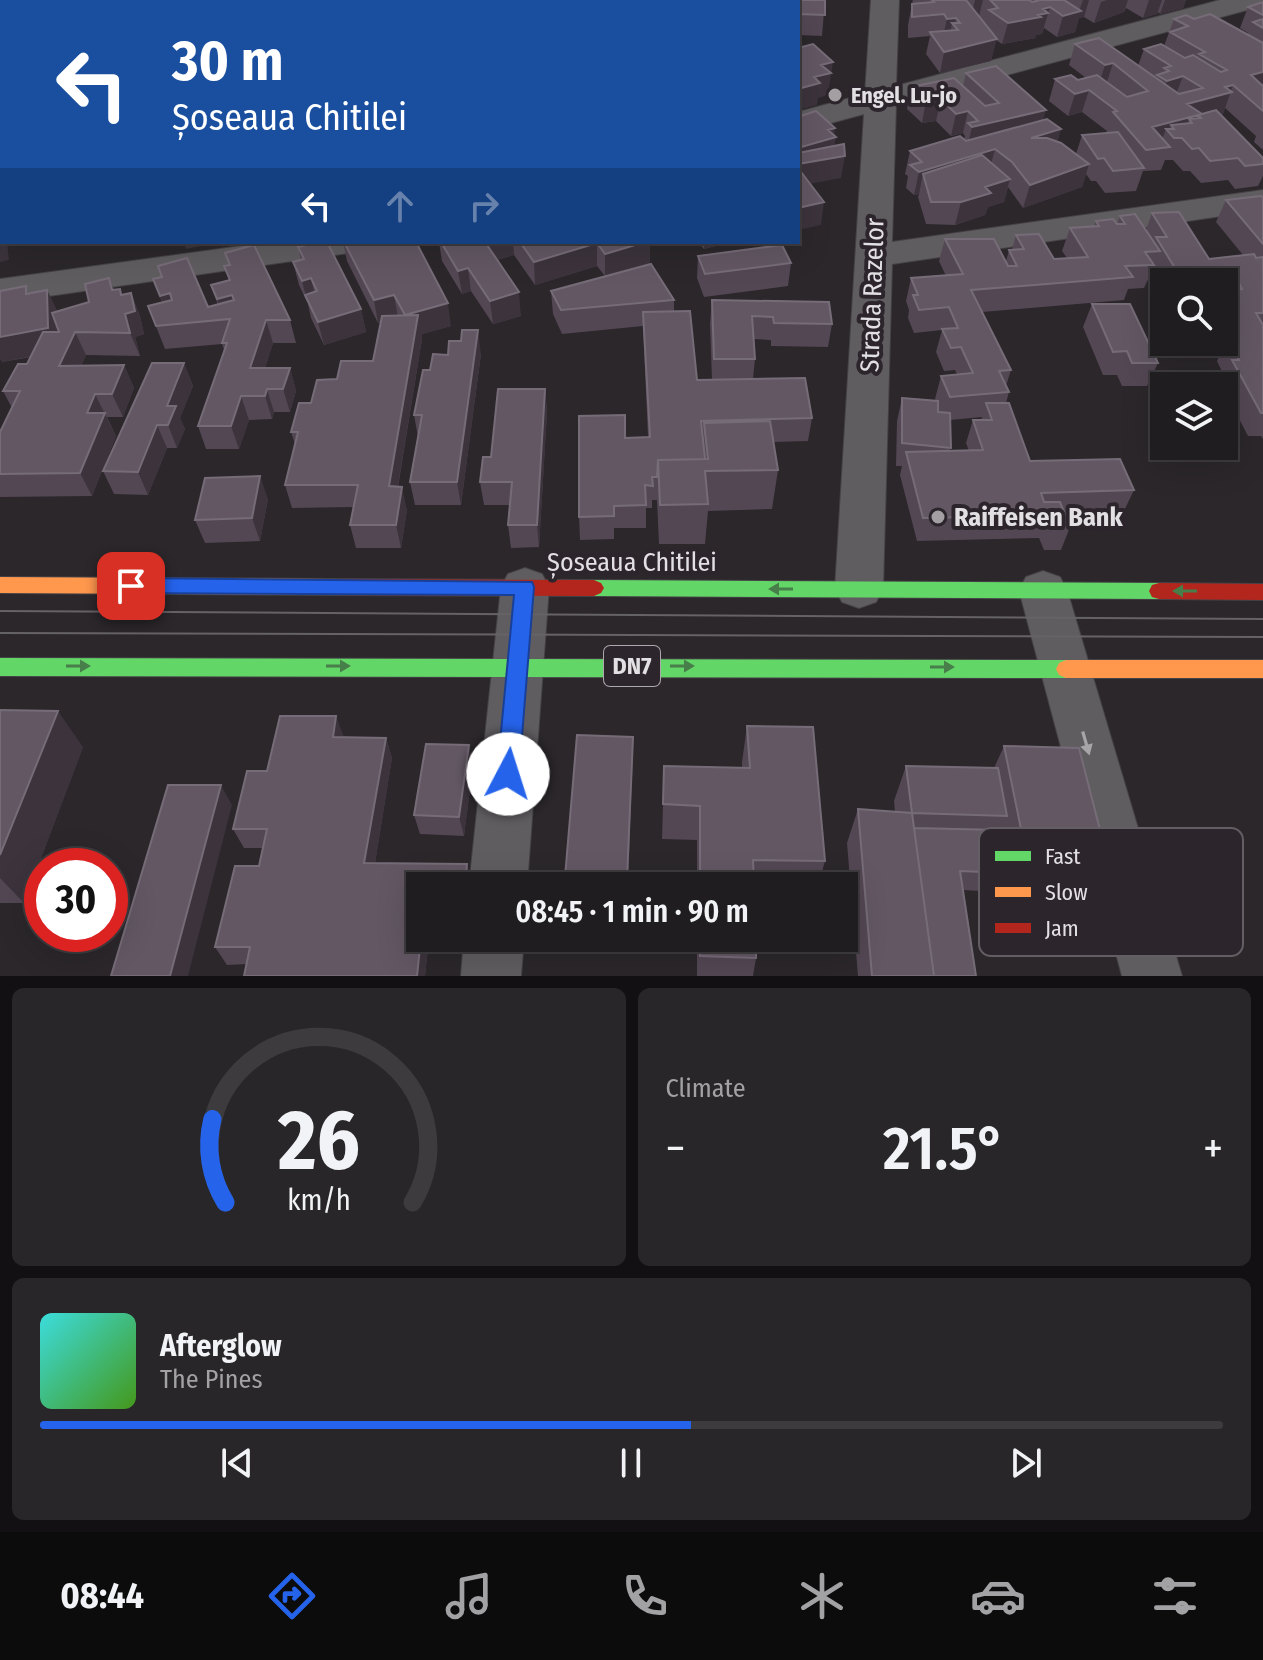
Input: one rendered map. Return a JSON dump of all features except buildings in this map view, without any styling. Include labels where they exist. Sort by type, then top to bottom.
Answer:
[{"type":"main road","name":"Șoseaua Chitilei","points":[[3,592],[525,587],[1263,592]]},
{"type":"main road","name":"DN7","points":[[0,667],[1263,669]]},
{"type":"street","name":"Strada Razelor","points":[[859,589],[885,0]]},
{"type":"street","points":[[800,121],[1252,0]]},
{"type":"street","points":[[874,256],[1263,200]]},
{"type":"street","points":[[0,291],[335,244]]},
{"type":"street","points":[[499,872],[525,587]]},
{"type":"street","points":[[1043,590],[1110,828]]},
{"type":"street","points":[[491,976],[493,952]]},
{"type":"street","points":[[1146,956],[1152,976]]},
{"type":"tram line","points":[[0,611],[1263,619]]},
{"type":"tram line","points":[[0,633],[1263,637]]},
{"type":"traffic: fast","points":[[594,588],[1159,591]]},
{"type":"traffic: fast","points":[[0,667],[1066,669]]},
{"type":"traffic: slow","points":[[0,585],[329,587]]},
{"type":"traffic: slow","points":[[1066,669],[1263,669]]},
{"type":"traffic: jam","points":[[329,587],[594,588]]},
{"type":"traffic: jam","points":[[1159,591],[1263,592]]},
{"type":"place","name":"Engel. Lu-jo","points":[[835,95]]},
{"type":"place","name":"Raiffeisen Bank","points":[[938,517]]},
{"type":"route","points":[[131,586],[525,587],[508,774]]}]
